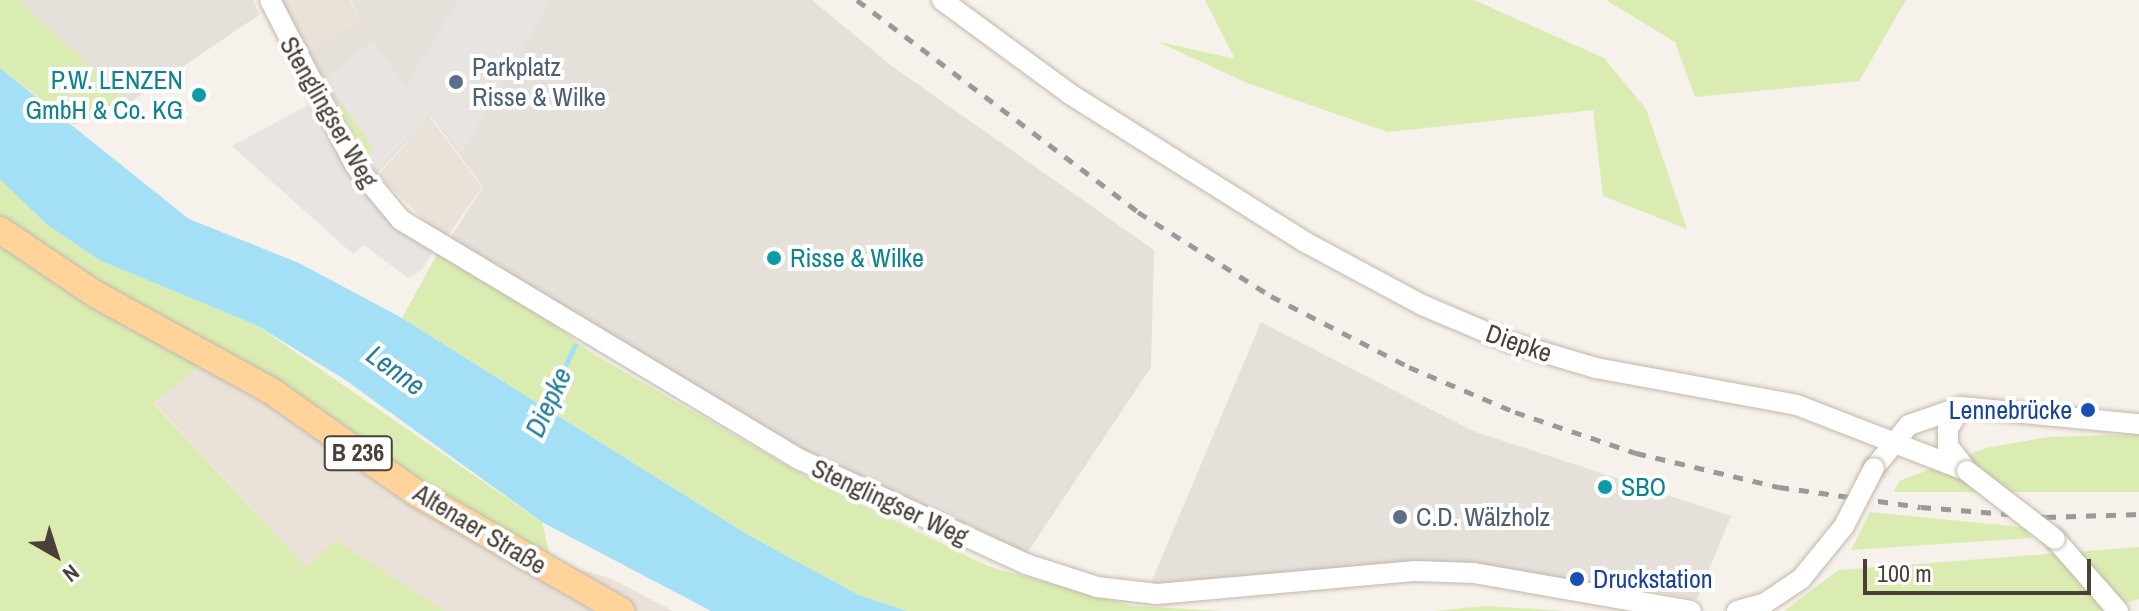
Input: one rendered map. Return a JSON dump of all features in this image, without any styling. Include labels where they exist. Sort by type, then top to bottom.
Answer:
[{"type":"main road","name":"Altenaer Straße","points":[[0,230],[95,294],[213,356],[416,493],[621,611]]},
{"type":"street","name":"Stenglingser Weg","points":[[270,0],[355,165],[401,220],[799,459],[905,512],[1026,564],[1127,591],[1190,594],[1416,571],[1474,573],[1691,611]]},
{"type":"street","name":"Diepke","points":[[942,0],[1070,94],[1305,242],[1422,305],[1512,343],[1596,368],[1797,405],[1894,439],[1967,471],[2055,539],[2118,611]]},
{"type":"street","points":[[1961,407],[1948,429],[1948,446],[1967,471]]},
{"type":"street","points":[[1737,611],[1765,603],[1801,579],[1844,526],[1874,468],[1894,439],[1932,413],[1961,407],[2139,424]]},
{"type":"shaded area","points":[[19,0],[253,0],[259,15],[129,103]]},
{"type":"shaded area","points":[[280,0],[350,0],[361,21],[307,50]]},
{"type":"shaded area","name":"Risse & Wilke","points":[[351,0],[812,0],[893,67],[1154,250],[1151,367],[1021,562],[910,513],[448,241],[483,187],[431,116],[377,174],[307,50],[361,21]]},
{"type":"shaded area","name":"Parkplatz Risse & Wilke","points":[[458,0],[551,0],[462,153],[430,114],[378,169],[369,162],[372,146],[325,79],[372,40],[406,86]]},
{"type":"shaded area","points":[[308,105],[358,184],[396,229],[433,251],[422,270],[408,278],[364,245],[353,254],[232,146]]},
{"type":"shaded area","points":[[430,117],[482,187],[445,240],[378,175]]},
{"type":"shaded area","points":[[1261,322],[1473,431],[1731,516],[1697,599],[1628,587],[1350,574],[1148,590]]},
{"type":"shaded area","points":[[222,349],[551,561],[610,578],[673,611],[445,611],[336,540],[306,567],[153,402]]},
{"type":"green space","points":[[0,0],[19,0],[129,103],[74,125],[0,68]]},
{"type":"green space","points":[[1205,0],[1474,0],[1604,58],[1646,109],[1687,229],[1603,196],[1593,110],[1388,132],[1247,83],[1156,41],[1235,59]]},
{"type":"green space","points":[[1606,0],[1906,0],[1859,81],[1695,97],[1675,42]]},
{"type":"green space","points":[[340,101],[372,146],[369,162],[337,103]]},
{"type":"green space","points":[[0,179],[45,223],[99,260],[256,325],[542,522],[551,561],[467,514],[222,349],[153,403],[306,567],[336,540],[445,611],[0,611]]},
{"type":"green space","points":[[445,240],[590,352],[817,483],[990,567],[1133,606],[1223,611],[907,611],[859,595],[750,536],[402,318]]},
{"type":"green space","points":[[2139,434],[2139,492],[1894,492],[1899,481],[1986,448],[2048,437]]},
{"type":"green space","points":[[1870,512],[2022,527],[2032,538],[1851,550]]},
{"type":"green space","points":[[2139,547],[2139,599],[2101,611],[1784,611],[1838,570]]},
{"type":"green space","points":[[1485,606],[1568,611],[1435,611]]},
{"type":"water","name":"Lenne","points":[[0,68],[189,219],[299,263],[402,318],[750,536],[859,595],[907,611],[711,611],[542,522],[344,379],[256,325],[99,260],[45,223],[0,179]]},
{"type":"waterway","name":"Diepke","points":[[542,416],[575,345]]},
{"type":"railway","points":[[857,0],[1138,212],[1271,296],[1409,367],[1515,412],[1636,453],[1779,487],[1921,507],[2046,517],[2139,514]]},
{"type":"place","name":"Parkplatz Risse & Wilke","points":[[456,82]]},
{"type":"place","name":"P.W. LENZEN GmbH & Co. KG","points":[[199,95]]},
{"type":"place","name":"Risse & Wilke","points":[[774,258]]},
{"type":"place","name":"Lennebrücke","points":[[2088,410]]},
{"type":"place","name":"SBO","points":[[1605,487]]},
{"type":"place","name":"C.D. Wälzholz","points":[[1400,517]]},
{"type":"place","name":"Druckstation","points":[[1577,579]]}]
